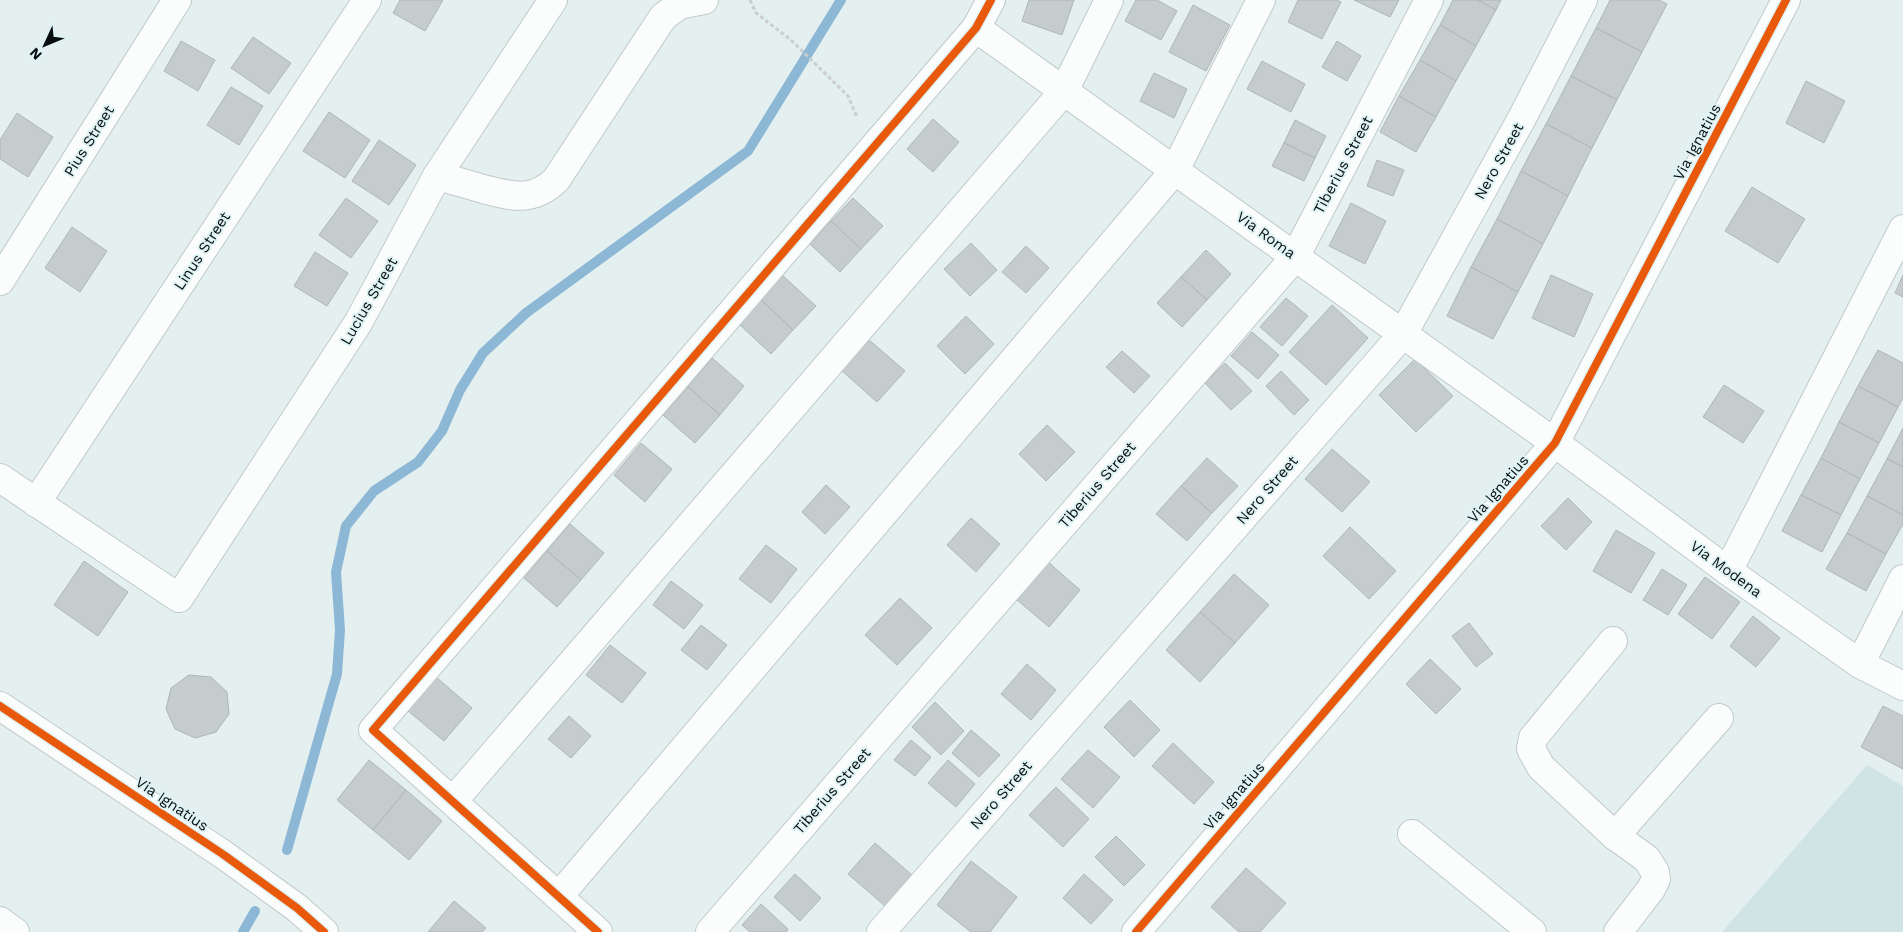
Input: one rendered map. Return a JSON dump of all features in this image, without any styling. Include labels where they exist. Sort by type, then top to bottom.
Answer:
[{"type":"street","name":"Pius Street","points":[[0,281],[177,0]]},
{"type":"street","name":"Linus Street","points":[[36,502],[368,0]]},
{"type":"street","name":"Lucius Street","points":[[36,502],[179,598],[358,323],[437,176],[552,0]]},
{"type":"street","points":[[437,176],[508,196],[531,195],[549,187],[556,180],[663,16],[679,6],[704,0]]},
{"type":"street","points":[[598,932],[373,730],[976,28],[991,0]]},
{"type":"street","points":[[453,801],[1064,91],[1109,0]]},
{"type":"street","points":[[559,896],[1175,170],[1261,0]]},
{"type":"street","name":"Tiberius Street","points":[[710,932],[1295,257],[1429,0]]},
{"type":"street","name":"Nero Street","points":[[882,932],[1403,334],[1522,118],[1583,0]]},
{"type":"street","name":"Via Ignatius","points":[[1136,932],[1555,443],[1786,0]]},
{"type":"street","name":"Via Roma","points":[[976,28],[1555,443]]},
{"type":"street","points":[[1728,571],[1903,229]]},
{"type":"street","name":"Via Modena","points":[[1555,443],[1728,571],[1860,664],[1903,686]]},
{"type":"street","points":[[0,478],[36,502]]},
{"type":"street","points":[[1860,664],[1903,579]]},
{"type":"street","points":[[1613,640],[1533,738],[1531,749],[1541,767],[1615,836],[1647,859],[1655,872],[1656,879],[1651,889],[1618,932]]},
{"type":"street","name":"Via Ignatius","points":[[0,706],[224,855],[297,908],[324,932]]},
{"type":"street","points":[[1615,836],[1719,718]]},
{"type":"street","points":[[1412,834],[1532,932]]},
{"type":"street","points":[[0,921],[15,932]]},
{"type":"path","points":[[750,0],[756,13],[790,40],[848,96],[860,125],[878,143]]},
{"type":"shaded area","points":[[1867,765],[1903,786],[1903,932],[1722,932]]},
{"type":"building","points":[[400,0],[443,0],[425,31],[393,13]]},
{"type":"building","points":[[1029,0],[1074,0],[1062,35],[1022,21]]},
{"type":"building","points":[[1136,0],[1157,0],[1177,11],[1161,40],[1125,21]]},
{"type":"building","points":[[1298,0],[1337,0],[1341,2],[1322,39],[1288,22]]},
{"type":"building","points":[[1354,0],[1399,0],[1390,17]]},
{"type":"building","points":[[1453,0],[1478,0],[1496,10],[1476,46],[1440,25]]},
{"type":"building","points":[[1478,0],[1501,0],[1496,10]]},
{"type":"building","points":[[1610,0],[1659,0],[1667,4],[1642,52],[1596,28]]},
{"type":"building","points":[[1193,5],[1230,25],[1206,71],[1169,52]]},
{"type":"building","points":[[1440,25],[1476,46],[1456,81],[1420,60]]},
{"type":"building","points":[[1596,28],[1642,52],[1617,100],[1571,76]]},
{"type":"building","points":[[253,37],[291,63],[269,94],[231,68]]},
{"type":"building","points":[[181,41],[215,60],[198,91],[164,71]]},
{"type":"building","points":[[1337,41],[1361,56],[1347,81],[1322,67]]},
{"type":"building","points":[[1420,60],[1456,81],[1436,117],[1399,96]]},
{"type":"building","points":[[1262,61],[1305,84],[1291,112],[1247,89]]},
{"type":"building","points":[[1154,73],[1187,89],[1174,118],[1140,101]]},
{"type":"building","points":[[1571,76],[1617,100],[1592,148],[1546,124]]},
{"type":"building","points":[[1806,81],[1845,101],[1824,143],[1786,123]]},
{"type":"building","points":[[231,87],[263,106],[239,145],[207,125]]},
{"type":"building","points":[[1399,96],[1436,117],[1416,152],[1380,132]]},
{"type":"building","points":[[329,112],[370,140],[345,178],[303,151]]},
{"type":"building","points":[[17,113],[53,137],[28,177],[0,159],[0,140]]},
{"type":"building","points":[[933,119],[959,142],[933,172],[907,149]]},
{"type":"building","points":[[1295,120],[1326,136],[1315,158],[1284,143]]},
{"type":"building","points":[[1546,124],[1592,148],[1568,196],[1521,171]]},
{"type":"building","points":[[379,140],[416,165],[389,205],[352,181]]},
{"type":"building","points":[[1284,143],[1315,158],[1304,181],[1272,166]]},
{"type":"building","points":[[1377,160],[1404,170],[1393,196],[1367,186]]},
{"type":"building","points":[[1521,171],[1568,196],[1543,244],[1497,219]]},
{"type":"building","points":[[1752,187],[1805,219],[1778,263],[1725,231]]},
{"type":"building","points":[[346,198],[378,221],[351,258],[319,235]]},
{"type":"building","points":[[853,198],[883,226],[861,249],[831,221]]},
{"type":"building","points":[[1351,203],[1386,221],[1365,264],[1329,246]]},
{"type":"building","points":[[1497,219],[1543,244],[1518,292],[1471,267]]},
{"type":"building","points":[[831,221],[861,249],[840,272],[810,244]]},
{"type":"building","points":[[72,227],[107,251],[80,292],[45,268]]},
{"type":"building","points":[[971,243],[997,270],[970,296],[944,269]]},
{"type":"building","points":[[1026,246],[1049,268],[1026,293],[1002,272]]},
{"type":"building","points":[[1206,250],[1231,274],[1207,300],[1181,277]]},
{"type":"building","points":[[315,252],[348,273],[327,306],[294,286]]},
{"type":"building","points":[[1471,267],[1518,292],[1493,339],[1447,316]]},
{"type":"building","points":[[782,275],[816,306],[793,330],[760,299]]},
{"type":"building","points":[[1551,275],[1593,294],[1574,337],[1532,318]]},
{"type":"building","points":[[1903,275],[1903,297],[1895,293]]},
{"type":"building","points":[[1181,277],[1207,300],[1182,327],[1157,303]]},
{"type":"building","points":[[1286,298],[1308,316],[1282,346],[1260,327]]},
{"type":"building","points":[[760,299],[793,330],[771,354],[738,323]]},
{"type":"building","points":[[1332,305],[1368,338],[1326,385],[1289,352]]},
{"type":"building","points":[[966,316],[994,344],[965,374],[937,346]]},
{"type":"building","points":[[1252,332],[1279,355],[1258,379],[1231,356]]},
{"type":"building","points":[[868,339],[905,371],[877,402],[841,370]]},
{"type":"building","points":[[1878,350],[1903,363],[1903,398],[1898,407],[1858,386]]},
{"type":"building","points":[[1122,351],[1150,376],[1134,393],[1106,367]]},
{"type":"building","points":[[712,358],[744,386],[720,415],[688,387]]},
{"type":"building","points":[[1415,359],[1453,396],[1416,432],[1379,395]]},
{"type":"building","points":[[1225,363],[1252,391],[1231,410],[1205,383]]},
{"type":"building","points":[[1281,371],[1309,400],[1294,415],[1266,386]]},
{"type":"building","points":[[1724,385],[1764,411],[1743,443],[1703,417]]},
{"type":"building","points":[[1858,386],[1898,407],[1879,443],[1839,422]]},
{"type":"building","points":[[688,387],[720,415],[695,443],[663,415]]},
{"type":"building","points":[[1839,422],[1879,443],[1860,479],[1821,458]]},
{"type":"building","points":[[1047,425],[1075,452],[1046,481],[1019,454]]},
{"type":"building","points":[[1903,428],[1903,467],[1887,459]]},
{"type":"building","points":[[641,443],[672,469],[645,502],[614,475]]},
{"type":"building","points":[[1332,449],[1370,482],[1342,512],[1305,479]]},
{"type":"building","points":[[1207,458],[1238,486],[1212,513],[1181,486]]},
{"type":"building","points":[[1821,458],[1860,479],[1841,515],[1801,495]]},
{"type":"building","points":[[1887,459],[1903,467],[1903,515],[1867,496]]},
{"type":"building","points":[[826,485],[850,507],[825,534],[802,512]]},
{"type":"building","points":[[1181,486],[1212,513],[1187,541],[1156,514]]},
{"type":"building","points":[[1801,495],[1841,515],[1822,552],[1782,531]]},
{"type":"building","points":[[1867,496],[1903,515],[1903,524],[1886,554],[1847,533]]},
{"type":"building","points":[[1568,498],[1592,522],[1566,550],[1541,526]]},
{"type":"building","points":[[971,518],[1000,544],[976,572],[947,545]]},
{"type":"building","points":[[570,524],[604,553],[581,580],[547,551]]},
{"type":"building","points":[[1350,527],[1396,571],[1369,599],[1323,556]]},
{"type":"building","points":[[1616,530],[1655,553],[1631,593],[1593,571]]},
{"type":"building","points":[[1847,533],[1886,554],[1866,591],[1826,569]]},
{"type":"building","points":[[766,545],[797,569],[771,603],[739,579]]},
{"type":"building","points":[[547,551],[581,580],[557,607],[524,578]]},
{"type":"building","points":[[84,561],[128,592],[98,636],[54,605]]},
{"type":"building","points":[[1047,561],[1080,590],[1049,627],[1016,599]]},
{"type":"building","points":[[1662,569],[1687,585],[1668,615],[1643,600]]},
{"type":"building","points":[[1234,574],[1269,605],[1235,643],[1200,612]]},
{"type":"building","points":[[1705,577],[1740,602],[1712,639],[1678,614]]},
{"type":"building","points":[[671,581],[703,605],[684,629],[653,605]]},
{"type":"building","points":[[900,598],[932,628],[897,665],[865,635]]},
{"type":"building","points":[[1200,612],[1235,643],[1200,682],[1166,650]]},
{"type":"building","points":[[1753,616],[1780,638],[1756,667],[1730,646]]},
{"type":"building","points":[[1469,623],[1493,654],[1476,667],[1452,636]]},
{"type":"building","points":[[701,625],[727,645],[707,670],[681,650]]},
{"type":"building","points":[[610,645],[646,673],[622,703],[586,675]]},
{"type":"building","points":[[1430,659],[1461,689],[1436,714],[1406,684]]},
{"type":"building","points":[[1027,664],[1056,690],[1031,720],[1001,694]]},
{"type":"building","points":[[429,671],[472,708],[444,741],[401,705]]},
{"type":"building","points":[[189,675],[211,677],[227,692],[229,714],[216,732],[195,738],[175,729],[166,709],[171,688]]},
{"type":"building","points":[[1130,700],[1160,730],[1134,757],[1104,727]]},
{"type":"building","points":[[935,702],[964,731],[941,755],[912,727]]},
{"type":"building","points":[[1883,706],[1903,716],[1903,769],[1861,747]]},
{"type":"building","points":[[569,716],[591,736],[571,758],[548,739]]},
{"type":"building","points":[[971,730],[1000,755],[979,777],[952,753]]},
{"type":"building","points":[[911,740],[931,757],[915,776],[894,760]]},
{"type":"building","points":[[1173,743],[1214,782],[1194,804],[1152,766]]},
{"type":"building","points":[[1088,750],[1120,777],[1093,808],[1061,779]]},
{"type":"building","points":[[369,760],[406,790],[373,830],[337,800]]},
{"type":"building","points":[[948,760],[975,784],[956,807],[928,783]]},
{"type":"building","points":[[1056,787],[1089,819],[1063,847],[1029,815]]},
{"type":"building","points":[[406,790],[442,821],[409,860],[373,830]]},
{"type":"building","points":[[1116,836],[1145,865],[1124,886],[1095,857]]},
{"type":"building","points":[[875,843],[912,875],[885,906],[848,874]]},
{"type":"building","points":[[971,861],[1017,897],[990,932],[971,932],[937,905]]},
{"type":"building","points":[[1246,868],[1286,903],[1260,932],[1239,932],[1211,907]]},
{"type":"building","points":[[795,874],[821,898],[800,921],[774,897]]},
{"type":"building","points":[[1084,874],[1113,900],[1091,924],[1063,898]]},
{"type":"building","points":[[454,901],[486,928],[482,932],[428,932]]},
{"type":"building","points":[[761,904],[788,929],[786,932],[750,932],[742,925]]},
{"type":"waterway","points":[[287,850],[337,674],[340,630],[336,572],[346,526],[374,491],[418,462],[442,431],[460,390],[483,353],[526,313],[748,151],[841,0]]},
{"type":"waterway","points":[[243,932],[255,911]]},
{"type":"cycle path","points":[[598,932],[373,730],[976,28],[991,0]]},
{"type":"cycle path","points":[[1136,932],[1555,443],[1786,0]]},
{"type":"cycle path","points":[[0,706],[224,855],[297,908],[324,932]]}]
